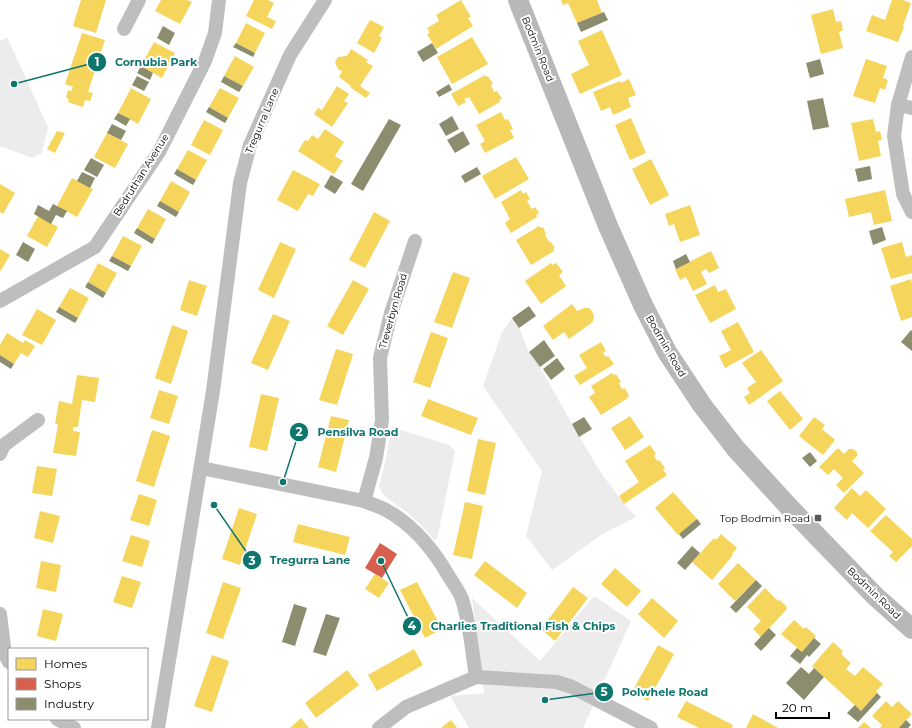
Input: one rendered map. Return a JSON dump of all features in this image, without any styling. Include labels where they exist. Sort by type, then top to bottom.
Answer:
[{"type":"street","points":[[124,29],[139,0]]},
{"type":"street","name":"Bedruthan Avenue","points":[[0,301],[95,247],[159,152],[205,61],[215,33],[219,0]]},
{"type":"street","name":"Tregurra Lane","points":[[158,728],[213,391],[240,183],[250,145],[290,55],[326,0]]},
{"type":"street","name":"Bodmin Road","points":[[518,0],[608,226],[643,305],[667,352],[702,405],[741,455],[789,507],[876,596],[912,629]]},
{"type":"street","points":[[912,57],[898,105],[894,136],[903,194],[912,212]]},
{"type":"street","points":[[898,105],[912,108]]},
{"type":"street","name":"Treverbyn Road","points":[[364,501],[376,458],[382,420],[380,358],[390,313],[415,241]]},
{"type":"street","points":[[0,454],[4,445],[38,420]]},
{"type":"street","points":[[201,468],[364,501],[385,510],[409,526],[432,550],[461,597],[467,620],[476,677]]},
{"type":"street","points":[[0,614],[5,655],[8,660]]},
{"type":"street","points":[[379,728],[406,707],[476,677],[557,682],[572,687],[651,728]]},
{"type":"street","points":[[59,720],[74,728]]},
{"type":"shaded area","points":[[7,37],[48,127],[42,153],[32,158],[0,146],[0,41]]},
{"type":"shaded area","points":[[512,318],[519,328],[529,352],[540,367],[601,473],[624,504],[636,517],[601,535],[552,570],[526,536],[542,471],[483,386],[502,332]]},
{"type":"shaded area","points":[[392,427],[449,445],[455,451],[437,539],[434,540],[408,513],[382,493],[379,486]]},
{"type":"shaded area","points":[[594,596],[631,621],[583,728],[469,728],[450,696],[484,693],[472,598],[540,661]]},
{"type":"building: Homes","points":[[81,0],[106,0],[96,33],[73,26]]},
{"type":"building: Homes","points":[[161,0],[187,0],[192,2],[180,24],[155,11]]},
{"type":"building: Homes","points":[[254,0],[268,0],[274,3],[267,17],[276,21],[272,29],[246,16]]},
{"type":"building: Homes","points":[[461,0],[471,17],[468,18],[473,26],[436,49],[427,34],[430,33],[427,28],[439,21],[436,15]]},
{"type":"building: Homes","points":[[561,0],[597,0],[602,13],[577,23],[568,3],[563,5]]},
{"type":"building: Homes","points":[[892,0],[903,0],[911,3],[898,42],[866,31],[872,15],[885,20]]},
{"type":"building: Homes","points":[[833,9],[836,22],[841,21],[843,30],[839,32],[843,48],[821,54],[811,15]]},
{"type":"building: Homes","points":[[370,20],[384,27],[379,36],[382,38],[374,53],[357,43]]},
{"type":"building: Homes","points":[[246,23],[265,33],[255,53],[236,43]]},
{"type":"building: Homes","points":[[602,30],[622,75],[580,94],[571,74],[589,65],[578,41]]},
{"type":"building: Homes","points":[[82,33],[105,40],[88,92],[93,93],[90,101],[85,100],[83,107],[68,102],[69,99],[66,98],[68,90],[71,91],[73,87],[65,84]]},
{"type":"building: Homes","points":[[472,37],[488,64],[452,84],[437,57]]},
{"type":"building: Homes","points":[[154,42],[175,53],[162,78],[141,66]]},
{"type":"building: Homes","points":[[351,49],[368,60],[366,62],[373,66],[360,86],[370,93],[366,98],[339,77],[342,71],[338,69],[335,62],[338,57],[347,56]]},
{"type":"building: Homes","points":[[235,56],[254,67],[243,86],[224,76]]},
{"type":"building: Homes","points":[[866,59],[887,66],[883,78],[888,80],[885,90],[880,88],[875,103],[853,96]]},
{"type":"building: Homes","points":[[485,75],[486,77],[488,76],[493,84],[491,85],[494,92],[497,91],[502,99],[499,100],[500,102],[479,114],[469,97],[464,99],[466,102],[458,106],[451,94]]},
{"type":"building: Homes","points":[[629,79],[636,95],[628,98],[631,107],[613,115],[610,107],[601,111],[593,92]]},
{"type":"building: Homes","points":[[337,86],[349,94],[344,101],[348,103],[332,127],[314,114],[318,108],[322,110]]},
{"type":"building: Homes","points":[[131,88],[151,99],[138,124],[118,113]]},
{"type":"building: Homes","points":[[220,88],[239,98],[228,118],[209,107]]},
{"type":"building: Homes","points":[[501,112],[505,120],[508,119],[513,129],[510,130],[514,138],[485,153],[480,144],[485,141],[476,125]]},
{"type":"building: Homes","points":[[631,118],[646,153],[630,160],[615,125]]},
{"type":"building: Homes","points":[[873,119],[876,132],[880,131],[882,140],[878,141],[881,156],[859,161],[851,123]]},
{"type":"building: Homes","points":[[204,120],[223,130],[210,155],[191,145]]},
{"type":"building: Homes","points":[[325,129],[344,142],[335,156],[343,161],[334,174],[298,151],[305,140],[308,141],[312,135],[318,139]]},
{"type":"building: Homes","points":[[57,131],[65,133],[55,153],[47,149]]},
{"type":"building: Homes","points":[[107,133],[128,144],[115,168],[94,157]]},
{"type":"building: Homes","points":[[188,150],[207,160],[196,180],[177,169]]},
{"type":"building: Homes","points":[[516,157],[529,179],[495,199],[482,176]]},
{"type":"building: Homes","points":[[651,159],[669,195],[650,205],[632,169]]},
{"type":"building: Homes","points":[[293,170],[320,184],[313,196],[308,194],[298,211],[277,200]]},
{"type":"building: Homes","points":[[72,178],[93,189],[77,217],[57,206]]},
{"type":"building: Homes","points":[[171,181],[190,192],[179,212],[160,201]]},
{"type":"building: Homes","points":[[0,184],[15,193],[3,214],[0,212]]},
{"type":"building: Homes","points":[[521,190],[523,194],[526,192],[530,199],[527,201],[532,209],[535,207],[539,213],[536,215],[537,217],[511,233],[505,223],[510,219],[501,202]]},
{"type":"building: Homes","points":[[885,190],[892,221],[874,225],[871,212],[849,217],[845,199]]},
{"type":"building: Homes","points":[[690,205],[700,235],[680,242],[674,224],[669,226],[665,214]]},
{"type":"building: Homes","points":[[148,209],[166,219],[155,239],[137,228]]},
{"type":"building: Homes","points":[[374,212],[390,221],[365,268],[349,260]]},
{"type":"building: Homes","points":[[38,216],[58,227],[47,247],[27,236]]},
{"type":"building: Homes","points":[[539,226],[541,228],[543,227],[549,242],[550,241],[555,248],[553,249],[554,251],[531,265],[516,240]]},
{"type":"building: Homes","points":[[123,236],[142,246],[131,266],[112,256]]},
{"type":"building: Homes","points":[[280,242],[296,249],[274,298],[258,290]]},
{"type":"building: Homes","points":[[902,242],[906,257],[912,255],[912,273],[891,279],[881,248]]},
{"type":"building: Homes","points":[[0,249],[10,255],[0,272]]},
{"type":"building: Homes","points":[[711,251],[719,268],[709,273],[706,269],[701,272],[707,284],[693,291],[686,277],[680,280],[675,269]]},
{"type":"building: Homes","points":[[98,263],[117,273],[106,293],[88,282]]},
{"type":"building: Homes","points":[[551,263],[552,265],[556,263],[563,272],[559,275],[566,286],[541,304],[525,281]]},
{"type":"building: Homes","points":[[453,272],[470,278],[452,328],[434,322]]},
{"type":"building: Homes","points":[[911,279],[912,317],[901,321],[890,286]]},
{"type":"building: Homes","points":[[189,280],[207,286],[197,316],[180,310]]},
{"type":"building: Homes","points":[[353,280],[369,289],[343,335],[327,326]]},
{"type":"building: Homes","points":[[715,285],[718,292],[726,289],[736,309],[710,323],[695,295]]},
{"type":"building: Homes","points":[[70,288],[89,298],[78,318],[59,307]]},
{"type":"building: Homes","points":[[572,304],[577,311],[584,308],[589,308],[594,316],[593,321],[569,339],[564,332],[553,340],[543,326]]},
{"type":"building: Homes","points":[[37,309],[56,320],[42,345],[22,335]]},
{"type":"building: Homes","points":[[273,314],[290,321],[268,370],[251,363]]},
{"type":"building: Homes","points":[[738,322],[754,352],[725,368],[719,356],[731,350],[721,331]]},
{"type":"building: Homes","points":[[172,325],[188,331],[171,384],[155,378]]},
{"type":"building: Homes","points":[[431,332],[448,338],[430,388],[413,382]]},
{"type":"building: Homes","points":[[7,333],[23,343],[25,340],[35,346],[28,357],[21,353],[14,364],[0,355],[0,345]]},
{"type":"building: Homes","points":[[601,342],[606,351],[603,353],[606,357],[608,356],[614,364],[580,385],[574,376],[587,368],[579,355]]},
{"type":"building: Homes","points":[[336,349],[353,354],[337,405],[319,400]]},
{"type":"building: Homes","points":[[761,350],[783,381],[749,405],[744,397],[750,393],[747,388],[756,382],[742,363]]},
{"type":"building: Homes","points":[[612,373],[614,375],[616,374],[621,382],[619,383],[622,389],[625,388],[629,396],[601,415],[589,397],[595,393],[591,386]]},
{"type":"building: Homes","points":[[77,375],[99,378],[95,402],[82,400],[78,427],[73,427],[73,431],[80,432],[76,456],[53,453],[58,424],[55,424],[59,401],[72,404]]},
{"type":"building: Homes","points":[[159,390],[178,396],[169,424],[150,418]]},
{"type":"building: Homes","points":[[780,391],[803,419],[790,430],[767,401]]},
{"type":"building: Homes","points":[[261,394],[279,398],[267,451],[249,447]]},
{"type":"building: Homes","points":[[428,399],[478,418],[471,435],[421,416]]},
{"type":"building: Homes","points":[[331,416],[349,420],[336,472],[318,467]]},
{"type":"building: Homes","points":[[630,416],[644,437],[625,450],[611,428]]},
{"type":"building: Homes","points":[[814,417],[825,425],[822,429],[835,440],[823,455],[799,436]]},
{"type":"building: Homes","points":[[152,430],[170,436],[154,487],[136,481]]},
{"type":"building: Homes","points":[[478,439],[496,443],[485,495],[467,491]]},
{"type":"building: Homes","points":[[650,445],[656,454],[654,456],[665,468],[663,470],[667,475],[624,504],[619,496],[639,482],[625,461]]},
{"type":"building: Homes","points":[[838,448],[844,454],[849,449],[853,449],[857,452],[857,456],[852,461],[864,473],[844,493],[836,485],[843,478],[834,469],[828,475],[819,467]]},
{"type":"building: Homes","points":[[37,466],[57,469],[52,496],[32,493]]},
{"type":"building: Homes","points":[[852,488],[860,496],[866,490],[886,509],[868,528],[852,513],[847,520],[834,508]]},
{"type":"building: Homes","points":[[673,492],[697,519],[678,535],[655,508]]},
{"type":"building: Homes","points":[[139,494],[157,500],[149,526],[130,520]]},
{"type":"building: Homes","points":[[465,502],[483,506],[472,559],[453,555]]},
{"type":"building: Homes","points":[[239,508],[257,514],[240,565],[222,559]]},
{"type":"building: Homes","points":[[40,511],[60,516],[53,543],[34,538]]},
{"type":"building: Homes","points":[[886,515],[912,539],[912,546],[896,562],[889,556],[893,552],[870,531]]},
{"type":"building: Homes","points":[[298,524],[350,537],[345,555],[293,542]]},
{"type":"building: Homes","points":[[721,534],[737,548],[712,580],[692,562],[714,538],[716,540]]},
{"type":"building: Homes","points":[[131,535],[150,541],[142,567],[122,561]]},
{"type":"building: Homes","points":[[41,561],[61,565],[56,592],[36,588]]},
{"type":"building: Homes","points":[[485,561],[527,593],[517,608],[474,575]]},
{"type":"building: Homes","points":[[738,563],[756,580],[735,601],[718,584]]},
{"type":"building: Homes","points":[[615,568],[641,591],[627,607],[601,584]]},
{"type":"building: Homes","points":[[375,574],[389,583],[379,598],[365,589]]},
{"type":"building: Homes","points":[[122,576],[141,582],[132,608],[113,602]]},
{"type":"building: Homes","points":[[223,582],[241,588],[223,639],[206,633]]},
{"type":"building: Homes","points":[[417,582],[442,629],[425,638],[400,590]]},
{"type":"building: Homes","points":[[573,587],[588,598],[555,641],[541,629]]},
{"type":"building: Homes","points":[[765,588],[778,601],[780,600],[787,607],[787,609],[761,637],[753,629],[761,621],[747,607]]},
{"type":"building: Homes","points":[[652,598],[678,621],[664,638],[638,614]]},
{"type":"building: Homes","points":[[43,609],[63,614],[56,641],[37,636]]},
{"type":"building: Homes","points":[[794,620],[804,629],[806,627],[816,636],[802,652],[781,634]]},
{"type":"building: Homes","points":[[833,642],[843,651],[841,654],[851,663],[846,669],[855,676],[863,667],[883,684],[861,711],[812,666]]},
{"type":"building: Homes","points":[[658,645],[674,654],[648,701],[632,692]]},
{"type":"building: Homes","points":[[414,649],[423,665],[377,691],[368,675]]},
{"type":"building: Homes","points":[[212,655],[229,661],[212,712],[194,706]]},
{"type":"building: Homes","points":[[347,670],[359,685],[316,718],[305,703]]},
{"type":"building: Homes","points":[[686,701],[733,725],[732,728],[699,728],[677,717]]},
{"type":"building: Homes","points":[[886,701],[892,707],[898,701],[912,714],[899,728],[880,728],[882,725],[872,716]]},
{"type":"building: Homes","points":[[753,714],[778,728],[746,728]]},
{"type":"building: Homes","points":[[301,718],[309,728],[290,728]]},
{"type":"building: Homes","points":[[451,720],[457,728],[441,728]]},
{"type":"building: Homes","points":[[864,722],[871,728],[858,728]]},
{"type":"building: Shops","points":[[380,543],[397,554],[382,578],[365,568]]},
{"type":"building: Industry","points":[[604,12],[608,20],[581,32],[577,23]]},
{"type":"building: Industry","points":[[163,26],[175,33],[169,45],[157,38]]},
{"type":"building: Industry","points":[[236,43],[255,53],[253,57],[233,47]]},
{"type":"building: Industry","points":[[432,43],[438,53],[423,62],[417,52]]},
{"type":"building: Industry","points":[[820,59],[824,74],[810,78],[806,63]]},
{"type":"building: Industry","points":[[141,66],[153,73],[150,80],[137,73]]},
{"type":"building: Industry","points":[[137,76],[149,82],[144,91],[132,85]]},
{"type":"building: Industry","points":[[224,76],[243,86],[239,92],[221,82]]},
{"type":"building: Industry","points":[[449,84],[452,90],[439,97],[436,92]]},
{"type":"building: Industry","points":[[823,98],[829,127],[813,130],[807,101]]},
{"type":"building: Industry","points":[[209,107],[228,118],[225,123],[206,112]]},
{"type":"building: Industry","points":[[118,113],[130,119],[126,126],[114,119]]},
{"type":"building: Industry","points":[[452,116],[459,129],[446,136],[439,124]]},
{"type":"building: Industry","points":[[389,119],[401,125],[363,191],[351,184]]},
{"type":"building: Industry","points":[[112,124],[126,131],[121,140],[107,133]]},
{"type":"building: Industry","points":[[463,131],[470,144],[455,153],[447,140]]},
{"type":"building: Industry","points":[[91,158],[104,165],[97,177],[84,170]]},
{"type":"building: Industry","points":[[870,166],[872,179],[858,182],[855,169]]},
{"type":"building: Industry","points":[[477,167],[481,174],[465,183],[461,176]]},
{"type":"building: Industry","points":[[177,169],[196,180],[193,185],[174,174]]},
{"type":"building: Industry","points":[[82,172],[95,178],[90,188],[77,181]]},
{"type":"building: Industry","points":[[331,175],[343,182],[335,194],[324,187]]},
{"type":"building: Industry","points":[[160,201],[179,212],[176,217],[157,206]]},
{"type":"building: Industry","points":[[53,204],[67,211],[63,218],[56,215],[51,224],[34,214],[38,205],[49,211]]},
{"type":"building: Industry","points":[[882,227],[886,240],[873,245],[869,231]]},
{"type":"building: Industry","points":[[137,228],[155,239],[152,244],[134,233]]},
{"type":"building: Industry","points":[[23,242],[35,249],[28,262],[16,255]]},
{"type":"building: Industry","points":[[686,254],[690,262],[676,269],[673,261]]},
{"type":"building: Industry","points":[[112,256],[131,266],[128,271],[109,261]]},
{"type":"building: Industry","points":[[88,282],[106,293],[103,298],[85,287]]},
{"type":"building: Industry","points":[[529,306],[536,316],[519,328],[512,318]]},
{"type":"building: Industry","points":[[59,307],[78,318],[75,323],[56,312]]},
{"type":"building: Industry","points":[[911,330],[912,331],[912,351],[901,342]]},
{"type":"building: Industry","points":[[544,340],[555,356],[540,367],[529,352]]},
{"type":"building: Industry","points":[[0,355],[14,364],[11,369],[0,362]]},
{"type":"building: Industry","points":[[557,358],[565,369],[551,380],[543,369]]},
{"type":"building: Industry","points":[[584,417],[592,429],[579,437],[572,424]]},
{"type":"building: Industry","points":[[810,452],[817,461],[810,467],[802,458]]},
{"type":"building: Industry","points":[[697,519],[701,524],[683,539],[679,534]]},
{"type":"building: Industry","points":[[692,546],[700,553],[685,570],[677,563]]},
{"type":"building: Industry","points":[[756,580],[762,586],[736,613],[730,607]]},
{"type":"building: Industry","points":[[294,604],[307,608],[295,646],[282,642]]},
{"type":"building: Industry","points":[[326,614],[340,618],[326,656],[313,652]]},
{"type":"building: Industry","points":[[769,628],[776,635],[761,651],[754,644]]},
{"type":"building: Industry","points":[[814,638],[821,644],[809,657],[807,655],[800,664],[790,656],[797,648],[802,652]]},
{"type":"building: Industry","points":[[801,667],[809,674],[814,668],[824,677],[804,700],[786,683]]},
{"type":"building: Industry","points":[[877,693],[881,697],[858,722],[847,713],[855,705],[861,711]]},
{"type":"building: Industry","points":[[906,720],[911,725],[908,728],[899,728]]},
{"type":"place","name":"Cornubia Park","points":[[14,84]]},
{"type":"place","name":"Pensilva Road","points":[[283,482]]},
{"type":"place","name":"Tregurra Lane","points":[[214,505]]},
{"type":"place","name":"Top Bodmin Road","points":[[818,518]]},
{"type":"place","name":"Charlies Traditional Fish & Chips","points":[[381,561]]},
{"type":"place","name":"Polwhele Road","points":[[545,700]]}]
